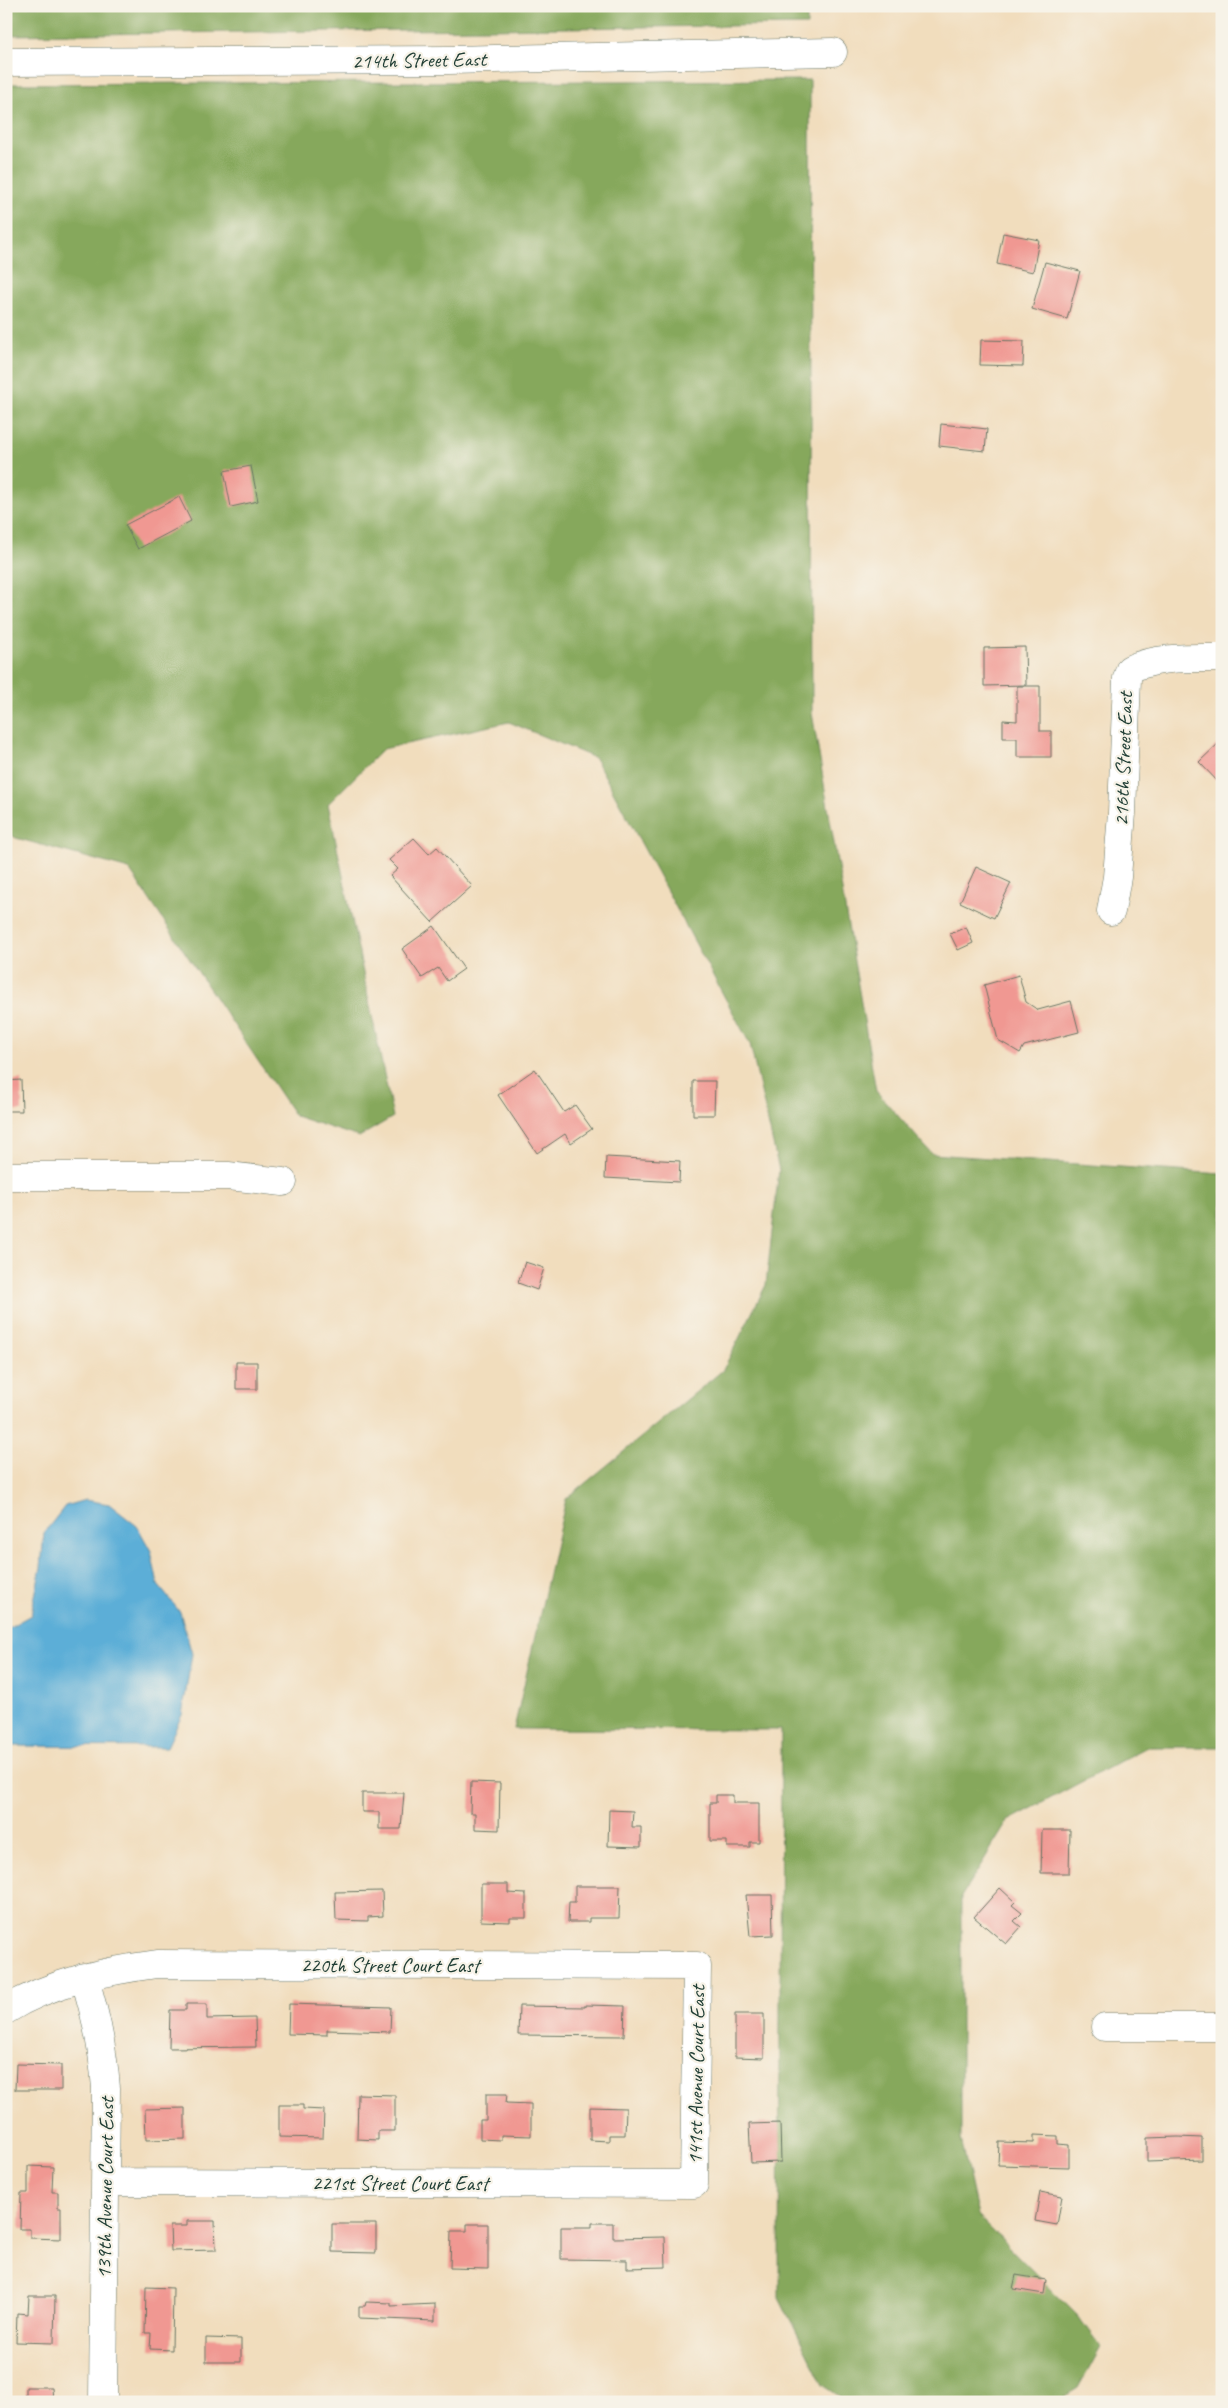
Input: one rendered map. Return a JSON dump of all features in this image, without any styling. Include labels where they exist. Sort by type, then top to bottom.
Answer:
[{"type":"street","name":"214th Street East","points":[[6,62],[450,60],[833,52]]},
{"type":"street","name":"216th Street East","points":[[1112,911],[1117,877],[1122,813],[1127,678],[1130,669],[1139,665],[1191,658],[1222,658]]},
{"type":"street","points":[[6,1176],[228,1176],[282,1182]]},
{"type":"street","name":"220th Street Court East","points":[[6,2010],[50,1989],[84,1977],[114,1970],[157,1964],[697,1966]]},
{"type":"street","name":"141st Avenue Court East","points":[[694,2184],[697,1966]]},
{"type":"street","name":"139th Avenue Court East","points":[[84,1977],[94,2006],[102,2048],[106,2088],[103,2402]]},
{"type":"street","points":[[1105,2027],[1222,2027]]},
{"type":"street","name":"221st Street Court East","points":[[106,2182],[694,2184]]},
{"type":"green space","points":[[6,6],[807,6],[807,25],[6,35]]},
{"type":"green space","points":[[810,80],[812,713],[876,1091],[932,1154],[1222,1174],[1222,1747],[1147,1747],[1008,1821],[961,1897],[961,2139],[978,2216],[1078,2316],[1101,2347],[1078,2389],[1057,2402],[848,2402],[823,2385],[779,2297],[781,1730],[514,1729],[566,1499],[723,1370],[766,1285],[779,1170],[750,1044],[595,758],[509,722],[383,749],[328,804],[393,1117],[359,1137],[295,1116],[129,869],[16,838],[6,832],[6,84]]},
{"type":"water","points":[[85,1500],[109,1504],[137,1526],[151,1551],[158,1585],[180,1612],[192,1654],[182,1715],[167,1747],[6,1746],[6,1629],[31,1615],[41,1567],[44,1533],[65,1506]]},
{"type":"building","points":[[1003,233],[1039,240],[1033,272],[997,264]]},
{"type":"building","points":[[1045,262],[1080,271],[1067,319],[1032,309]]},
{"type":"building","points":[[981,340],[1024,341],[1023,366],[980,365]]},
{"type":"building","points":[[941,424],[987,429],[985,451],[939,446]]},
{"type":"building","points":[[251,466],[258,501],[231,507],[224,471]]},
{"type":"building","points":[[179,497],[191,521],[138,549],[125,525]]},
{"type":"building","points":[[1025,647],[1026,685],[984,686],[984,648]]},
{"type":"building","points":[[1017,686],[1040,686],[1040,731],[1051,731],[1051,757],[1017,757],[1017,738],[1003,738],[1003,720],[1017,721]]},
{"type":"building","points":[[1222,740],[1222,786],[1199,762]]},
{"type":"building","points":[[414,838],[429,854],[437,847],[472,886],[432,922],[390,876],[398,869],[389,860]]},
{"type":"building","points":[[976,867],[1011,883],[994,918],[960,902]]},
{"type":"building","points":[[434,926],[464,969],[447,981],[438,968],[422,978],[402,949]]},
{"type":"building","points":[[966,927],[973,943],[958,950],[950,934]]},
{"type":"building","points":[[1019,975],[1026,1002],[1038,1010],[1071,1001],[1079,1032],[1024,1046],[1020,1053],[998,1040],[984,985]]},
{"type":"building","points":[[535,1069],[564,1112],[575,1105],[592,1129],[571,1143],[565,1134],[537,1153],[498,1095]]},
{"type":"building","points":[[21,1080],[22,1111],[6,1111],[6,1081]]},
{"type":"building","points":[[693,1081],[715,1081],[714,1115],[693,1115]]},
{"type":"building","points":[[606,1157],[680,1161],[679,1182],[605,1178]]},
{"type":"building","points":[[525,1262],[544,1268],[537,1290],[518,1283]]},
{"type":"building","points":[[236,1362],[257,1362],[257,1389],[236,1389]]},
{"type":"building","points":[[471,1782],[500,1783],[499,1830],[475,1829],[475,1813],[470,1813]]},
{"type":"building","points":[[362,1793],[404,1793],[401,1829],[379,1829],[379,1812],[362,1812]]},
{"type":"building","points":[[716,1795],[733,1795],[733,1803],[759,1803],[759,1842],[750,1842],[750,1847],[727,1847],[727,1841],[710,1841],[710,1803],[716,1803]]},
{"type":"building","points":[[609,1810],[633,1811],[632,1827],[641,1827],[641,1847],[608,1846]]},
{"type":"building","points":[[1042,1830],[1070,1830],[1069,1873],[1041,1873]]},
{"type":"building","points":[[481,1884],[508,1884],[508,1893],[526,1894],[526,1918],[510,1918],[510,1922],[481,1921]]},
{"type":"building","points":[[575,1886],[620,1886],[619,1918],[589,1918],[589,1922],[568,1922],[569,1902],[575,1902]]},
{"type":"building","points":[[1000,1888],[1015,1902],[1012,1905],[1022,1913],[1014,1921],[1021,1927],[1006,1944],[974,1917]]},
{"type":"building","points":[[382,1891],[383,1916],[368,1917],[368,1921],[336,1920],[335,1892]]},
{"type":"building","points":[[746,1895],[772,1895],[773,1935],[750,1936]]},
{"type":"building","points":[[186,2004],[207,2004],[207,2019],[255,2018],[256,2047],[169,2048],[170,2010],[186,2010]]},
{"type":"building","points":[[289,2004],[391,2007],[390,2032],[327,2030],[327,2035],[288,2034]]},
{"type":"building","points":[[585,2005],[625,2006],[624,2036],[518,2035],[519,2006],[585,2007]]},
{"type":"building","points":[[735,2014],[764,2014],[764,2058],[735,2057]]},
{"type":"building","points":[[16,2064],[61,2065],[61,2090],[15,2090]]},
{"type":"building","points":[[358,2094],[395,2095],[395,2131],[378,2131],[378,2140],[357,2139]]},
{"type":"building","points":[[486,2094],[507,2094],[506,2103],[531,2104],[531,2136],[501,2135],[501,2140],[480,2139],[480,2120],[486,2120]]},
{"type":"building","points":[[279,2105],[303,2105],[303,2109],[324,2110],[323,2138],[279,2137]]},
{"type":"building","points":[[590,2107],[626,2108],[625,2135],[609,2135],[609,2141],[590,2140]]},
{"type":"building","points":[[185,2108],[185,2139],[146,2140],[145,2109]]},
{"type":"building","points":[[780,2123],[781,2162],[751,2163],[749,2124]]},
{"type":"building","points":[[1034,2135],[1058,2136],[1058,2144],[1069,2145],[1069,2167],[998,2165],[999,2142],[1034,2143]]},
{"type":"building","points":[[1147,2138],[1202,2138],[1202,2160],[1147,2162]]},
{"type":"building","points":[[28,2166],[53,2167],[52,2192],[58,2192],[58,2208],[61,2208],[61,2239],[30,2238],[30,2229],[20,2229],[21,2193],[28,2193]]},
{"type":"building","points":[[1040,2192],[1062,2196],[1057,2225],[1035,2221]]},
{"type":"building","points":[[187,2221],[215,2221],[216,2250],[171,2251],[170,2226],[187,2226]]},
{"type":"building","points":[[592,2223],[613,2223],[613,2238],[665,2237],[666,2267],[627,2268],[627,2260],[561,2259],[561,2227],[592,2227]]},
{"type":"building","points":[[332,2224],[376,2224],[376,2253],[332,2252]]},
{"type":"building","points":[[467,2224],[488,2224],[488,2269],[450,2268],[451,2231],[467,2231]]},
{"type":"building","points":[[1016,2275],[1046,2280],[1044,2294],[1013,2289]]},
{"type":"building","points":[[146,2287],[173,2288],[172,2350],[150,2349],[151,2333],[145,2333]]},
{"type":"building","points":[[29,2296],[55,2296],[54,2343],[16,2342],[17,2313],[28,2314]]},
{"type":"building","points":[[366,2302],[391,2303],[391,2306],[435,2304],[435,2321],[359,2318],[359,2306],[365,2306]]},
{"type":"building","points":[[206,2338],[241,2339],[241,2362],[206,2362]]},
{"type":"building","points":[[26,2387],[52,2387],[53,2402],[26,2402]]}]
